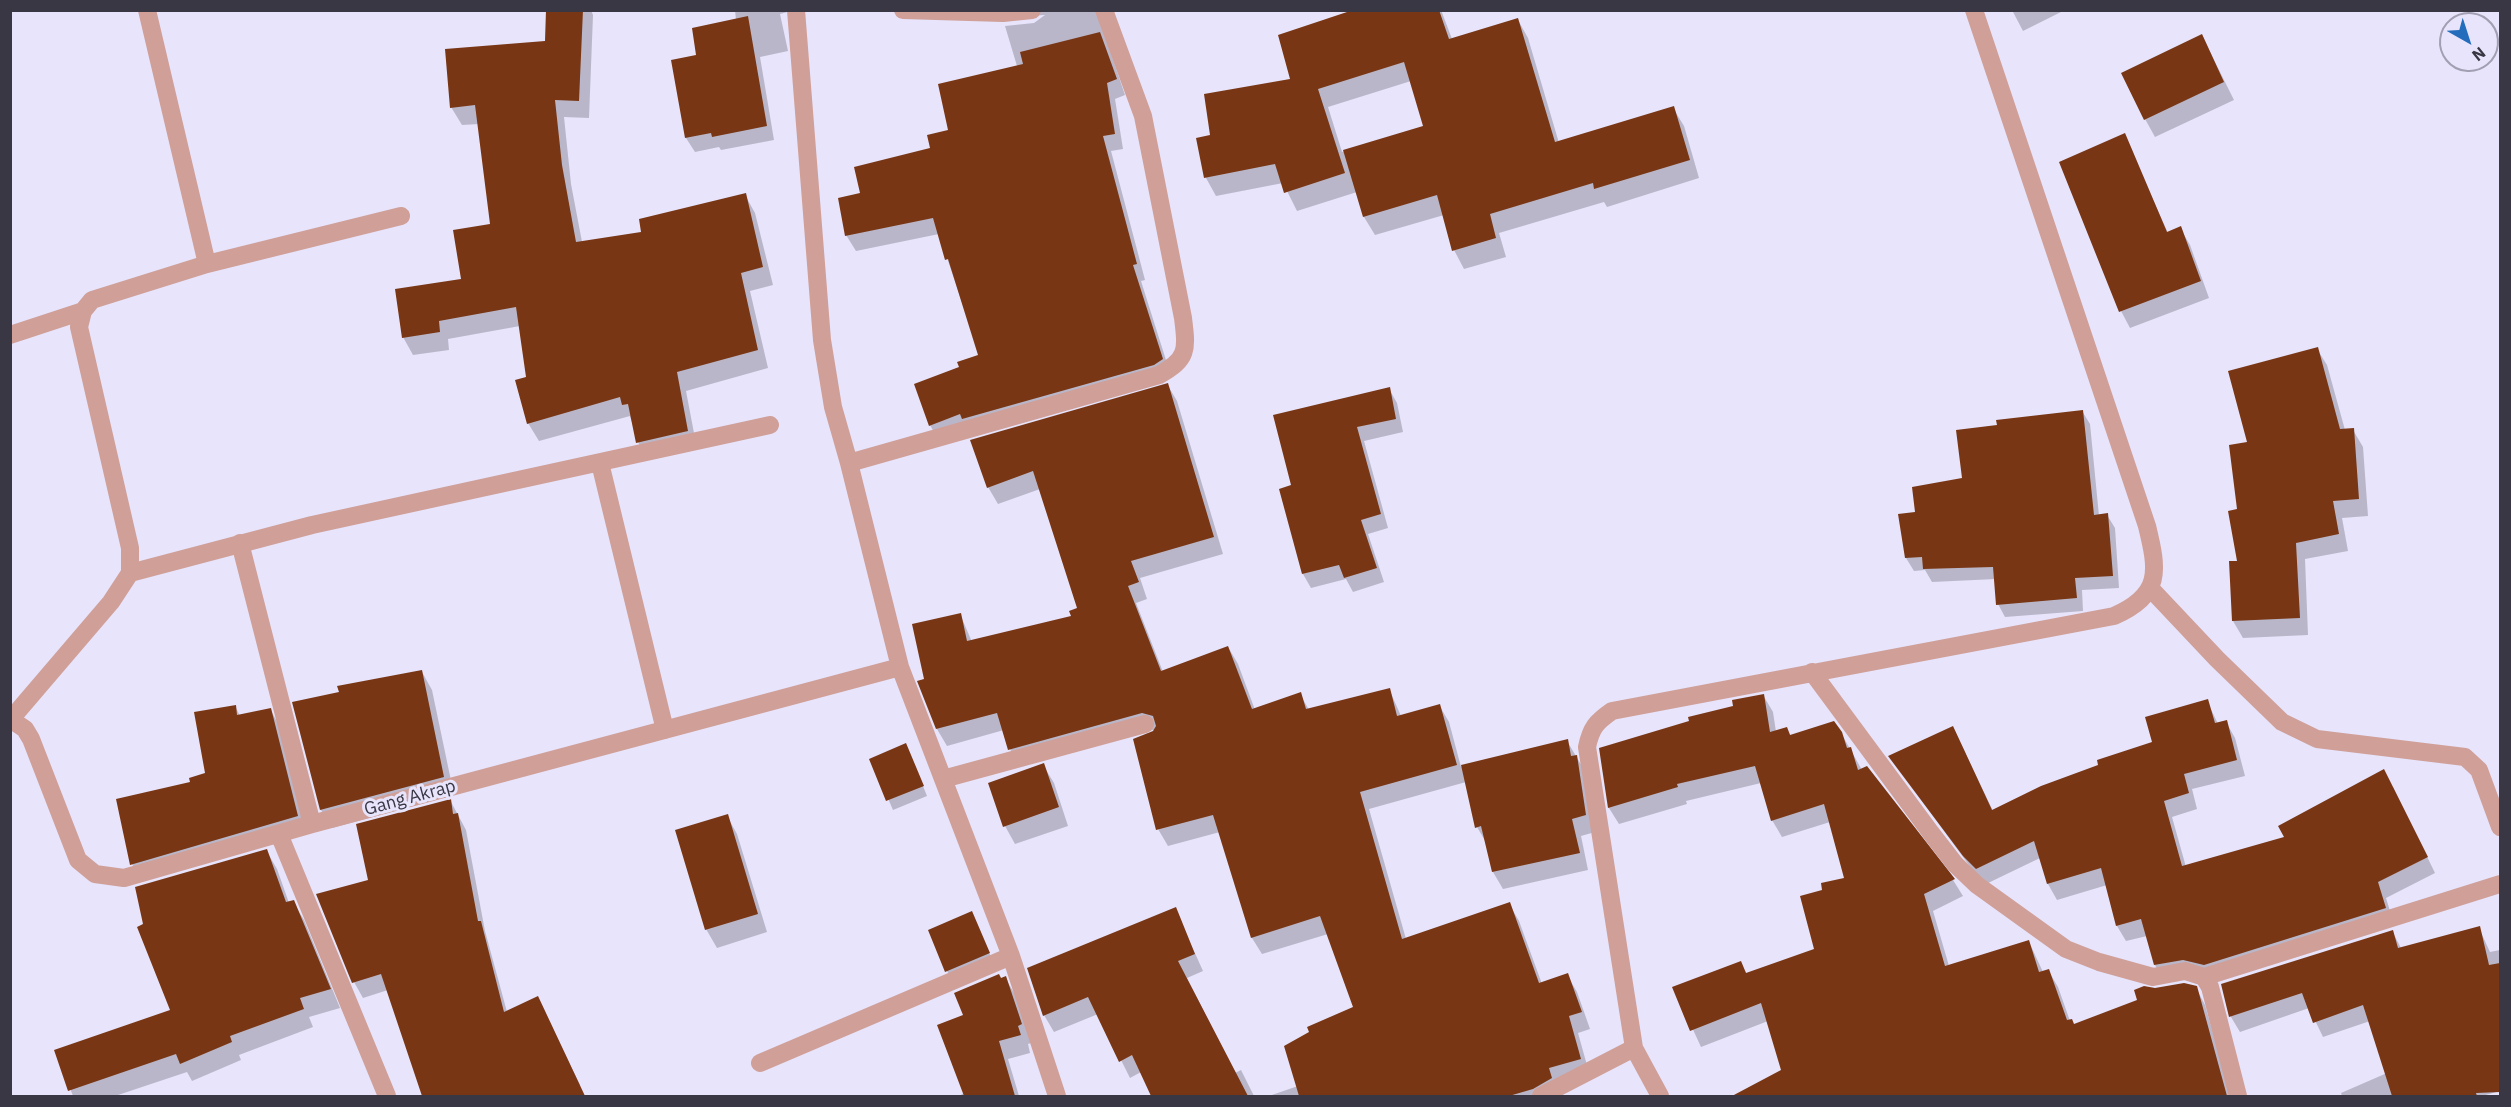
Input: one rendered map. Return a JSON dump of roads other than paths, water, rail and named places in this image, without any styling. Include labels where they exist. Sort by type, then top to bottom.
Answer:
[{"type":"street","points":[[147,10],[207,264]]},
{"type":"street","points":[[796,10],[822,340],[833,407],[900,667],[1011,956],[1057,1096]]},
{"type":"street","points":[[903,10],[1002,13],[1032,10]]},
{"type":"street","points":[[849,463],[1159,375],[1177,365],[1184,355],[1186,342],[1183,318],[1143,116],[1104,10]]},
{"type":"street","points":[[1660,1096],[1634,1048],[1587,747],[1590,730],[1597,721],[1612,711],[2114,616],[2134,607],[2150,588],[2156,565],[2147,526],[1974,10]]},
{"type":"street","points":[[11,719],[111,602],[130,573],[130,548],[79,327],[83,312],[92,300],[207,264],[401,216]]},
{"type":"street","points":[[10,335],[83,312]]},
{"type":"street","points":[[130,573],[312,525],[770,425]]},
{"type":"street","points":[[600,463],[665,730]]},
{"type":"street","points":[[240,543],[312,824]]},
{"type":"street","points":[[2150,588],[2217,659],[2282,722],[2317,739],[2465,757],[2479,770],[2500,827]]},
{"type":"street","name":"Gang Akrap","points":[[11,719],[25,729],[31,739],[78,860],[95,874],[124,878],[312,824],[900,667]]},
{"type":"street","points":[[1812,672],[1955,864],[1977,885],[2066,949],[2100,962],[2153,977],[2186,971],[2204,977],[2500,884]]},
{"type":"street","points":[[944,779],[1145,724]]},
{"type":"street","points":[[279,834],[387,1096]]},
{"type":"street","points":[[760,1063],[1011,956]]},
{"type":"street","points":[[2204,977],[2210,987],[2238,1096]]},
{"type":"street","points":[[1541,1096],[1634,1048]]}]
